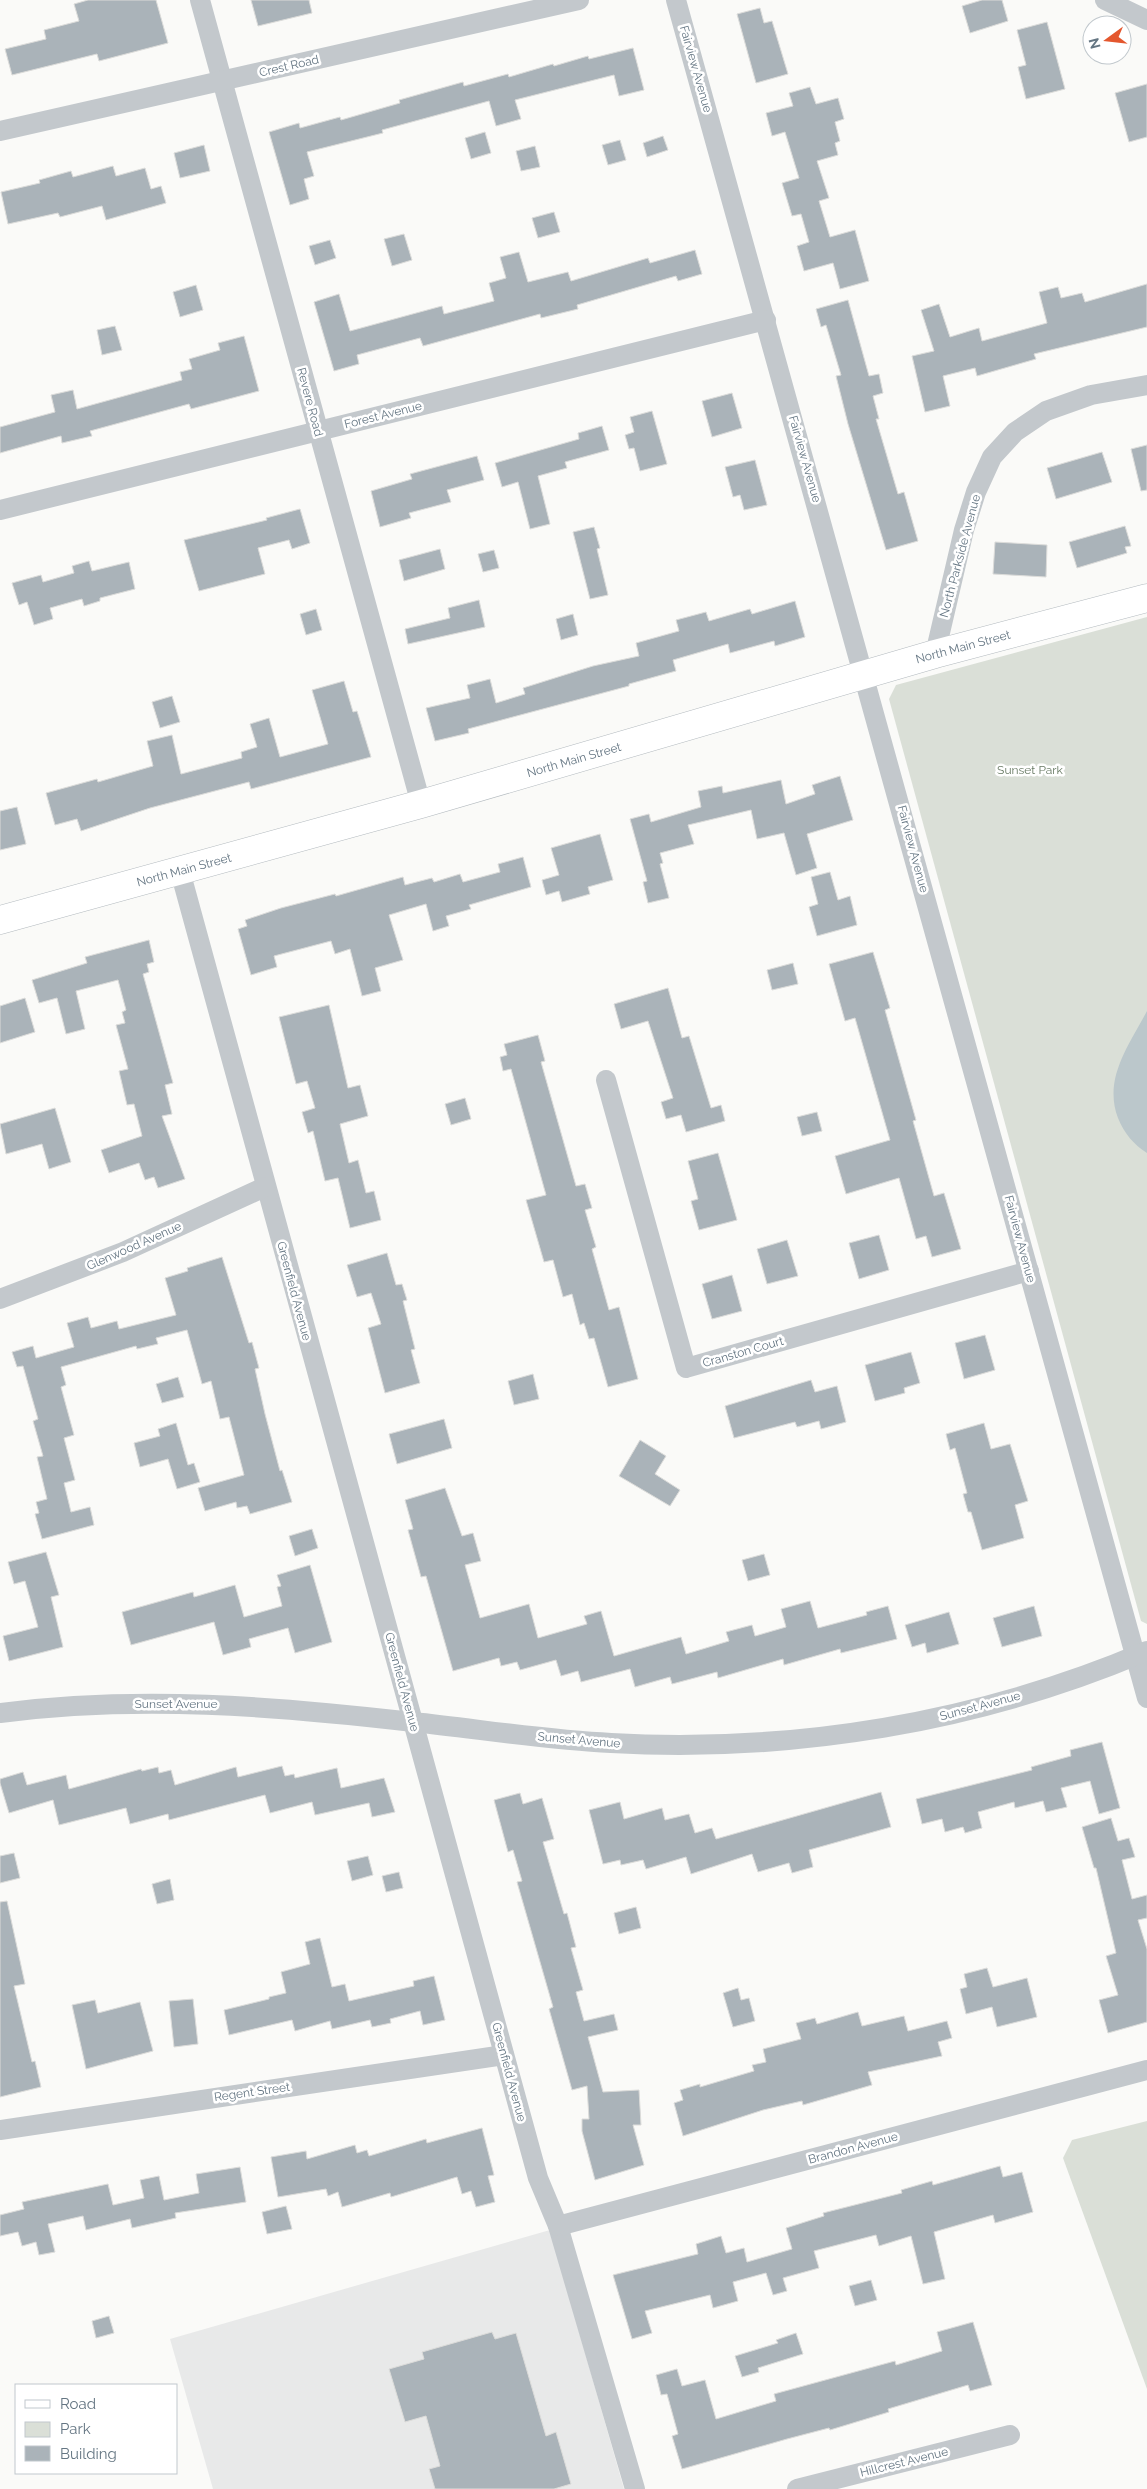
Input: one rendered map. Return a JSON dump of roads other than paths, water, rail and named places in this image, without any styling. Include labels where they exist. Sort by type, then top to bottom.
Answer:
[{"type":"street","name":"Revere Road","points":[[200,0],[421,804]]},
{"type":"street","name":"Crest Road","points":[[0,131],[579,0]]},
{"type":"street","name":"Fairview Avenue","points":[[676,0],[1029,1270],[1141,1654],[1147,1698]]},
{"type":"street","points":[[1105,0],[1147,20]]},
{"type":"street","name":"Forest Avenue","points":[[0,510],[766,320]]},
{"type":"street","name":"North Parkside Avenue","points":[[936,654],[964,530],[976,492],[992,457],[1015,432],[1046,411],[1091,395],[1147,385]]},
{"type":"street","name":"North Main Street","points":[[0,920],[421,804],[936,654],[1147,598]]},
{"type":"street","name":"Greenfield Avenue","points":[[180,871],[265,1187],[538,2178],[558,2226],[635,2489]]},
{"type":"street","name":"Cranston Court","points":[[606,1080],[686,1368],[1029,1270]]},
{"type":"street","name":"Glenwood Avenue","points":[[0,1299],[123,1252],[265,1187]]},
{"type":"street","name":"Sunset Avenue","points":[[0,1713],[171,1702],[231,1704],[609,1743],[699,1746],[757,1744],[852,1733],[937,1718],[1018,1697],[1141,1654]]},
{"type":"street","name":"Regent Street","points":[[0,2130],[504,2055]]},
{"type":"street","name":"Brandon Avenue","points":[[558,2226],[1147,2070]]},
{"type":"street","name":"Hillcrest Avenue","points":[[797,2489],[1010,2435]]},
{"type":"park label","name":"Sunset Park","points":[[1030,770]]}]
